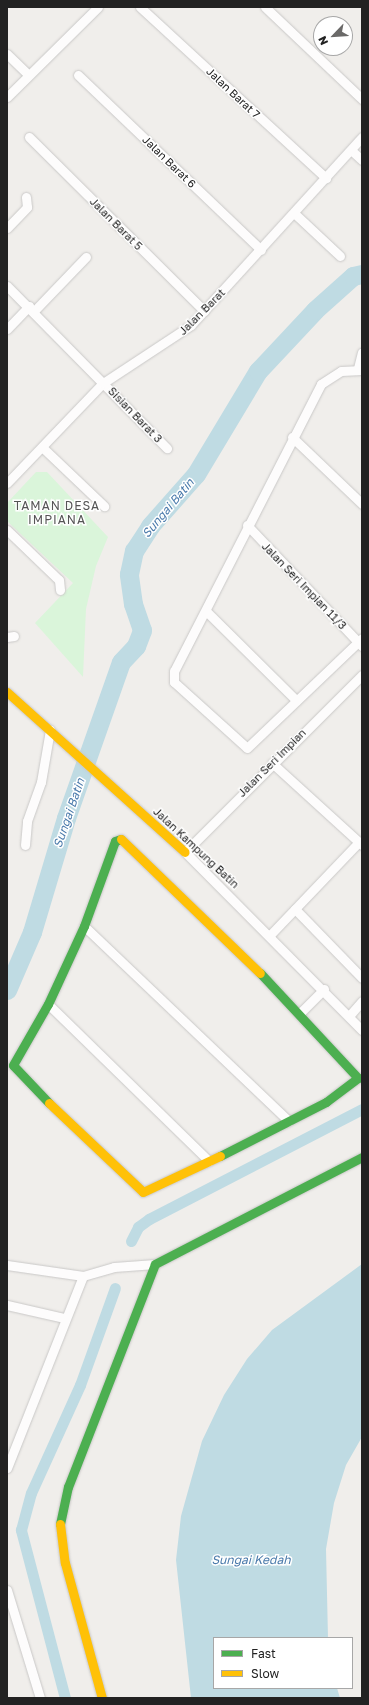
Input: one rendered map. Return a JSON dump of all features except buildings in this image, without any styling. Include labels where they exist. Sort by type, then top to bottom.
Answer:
[{"type":"street","points":[[7,97],[28,74],[98,7]]},
{"type":"street","name":"Jalan Barat 7","points":[[140,7],[326,178]]},
{"type":"street","points":[[265,7],[362,99]]},
{"type":"street","points":[[7,54],[28,74]]},
{"type":"street","name":"Jalan Barat 6","points":[[78,75],[261,250]]},
{"type":"street","name":"Jalan Barat 5","points":[[29,137],[204,312]]},
{"type":"street","name":"Jalan Barat","points":[[8,479],[42,447],[103,383],[169,342],[204,312],[362,137]]},
{"type":"street","points":[[351,150],[362,160]]},
{"type":"street","points":[[7,228],[27,207],[26,197]]},
{"type":"street","points":[[294,213],[340,256]]},
{"type":"street","points":[[7,329],[86,257]]},
{"type":"street","name":"Sisian Barat 3","points":[[7,286],[31,308],[167,448]]},
{"type":"street","points":[[361,642],[296,700],[252,746],[244,747],[174,682],[174,671],[206,611],[247,525],[292,437],[321,384],[333,375],[360,369],[362,352]]},
{"type":"street","points":[[292,437],[362,504]]},
{"type":"street","points":[[42,447],[104,506]]},
{"type":"street","name":"Jalan Seri Impian 11/3","points":[[247,525],[361,642]]},
{"type":"street","points":[[7,530],[59,580],[60,590]]},
{"type":"street","points":[[206,611],[296,700]]},
{"type":"street","name":"Jalan Seri Impian","points":[[185,852],[272,763],[362,675]]},
{"type":"street","name":"Jalan Kampung Batin","points":[[7,692],[185,852],[324,989],[362,1030]]},
{"type":"street","points":[[25,845],[27,821],[41,782],[50,730]]},
{"type":"street","points":[[270,935],[361,844],[272,763]]},
{"type":"street","points":[[121,839],[300,1013],[358,1078],[326,1102],[209,1161],[156,1190],[142,1192],[16,1072],[13,1060],[48,1004],[84,926],[96,885],[115,841],[121,839]]},
{"type":"street","points":[[295,909],[362,978]]},
{"type":"street","points":[[84,926],[289,1121]]},
{"type":"street","points":[[300,1013],[324,989]]},
{"type":"street","points":[[349,1016],[362,1001]]},
{"type":"street","points":[[48,1004],[209,1161]]},
{"type":"street","points":[[7,1265],[83,1276],[114,1267],[155,1264],[362,1156]]},
{"type":"street","points":[[102,1698],[65,1563],[60,1520],[68,1487],[155,1264]]},
{"type":"street","points":[[7,1468],[64,1318],[83,1276]]},
{"type":"street","points":[[7,1305],[64,1318]]},
{"type":"street","points":[[7,1590],[9,1609],[40,1698]]},
{"type":"green space","points":[[36,472],[47,472],[108,537],[96,566],[86,609],[83,677],[35,623],[73,583],[7,521],[7,503]]},
{"type":"water","name":"Sungai Kedah","points":[[362,1264],[362,1437],[346,1465],[334,1503],[326,1549],[328,1637],[213,1637],[213,1689],[337,1689],[340,1698],[191,1698],[176,1560],[181,1516],[202,1441],[224,1395],[247,1359],[272,1330]]},
{"type":"waterway","name":"Sungai Batin","points":[[7,990],[32,932],[66,818],[121,662],[136,646],[142,630],[133,604],[129,574],[134,551],[150,526],[196,474],[258,371],[315,310],[353,276],[362,274]]},
{"type":"waterway","points":[[131,1241],[138,1227],[149,1219],[362,1109]]},
{"type":"waterway","points":[[65,1698],[21,1530],[31,1493],[80,1385],[115,1288]]},
{"type":"traffic: fast","points":[[49,1103],[13,1065],[48,1004],[84,926],[115,841],[121,839]]},
{"type":"traffic: fast","points":[[220,1156],[326,1102],[358,1078],[260,973]]},
{"type":"traffic: fast","points":[[60,1524],[68,1487],[155,1264],[362,1157]]},
{"type":"traffic: slow","points":[[7,692],[185,852]]},
{"type":"traffic: slow","points":[[121,839],[260,973]]},
{"type":"traffic: slow","points":[[49,1103],[143,1192],[220,1156]]},
{"type":"traffic: slow","points":[[60,1524],[65,1563],[102,1698]]},
{"type":"district","name":"TAMAN DESA IMPIANA","points":[[57,513]]}]
